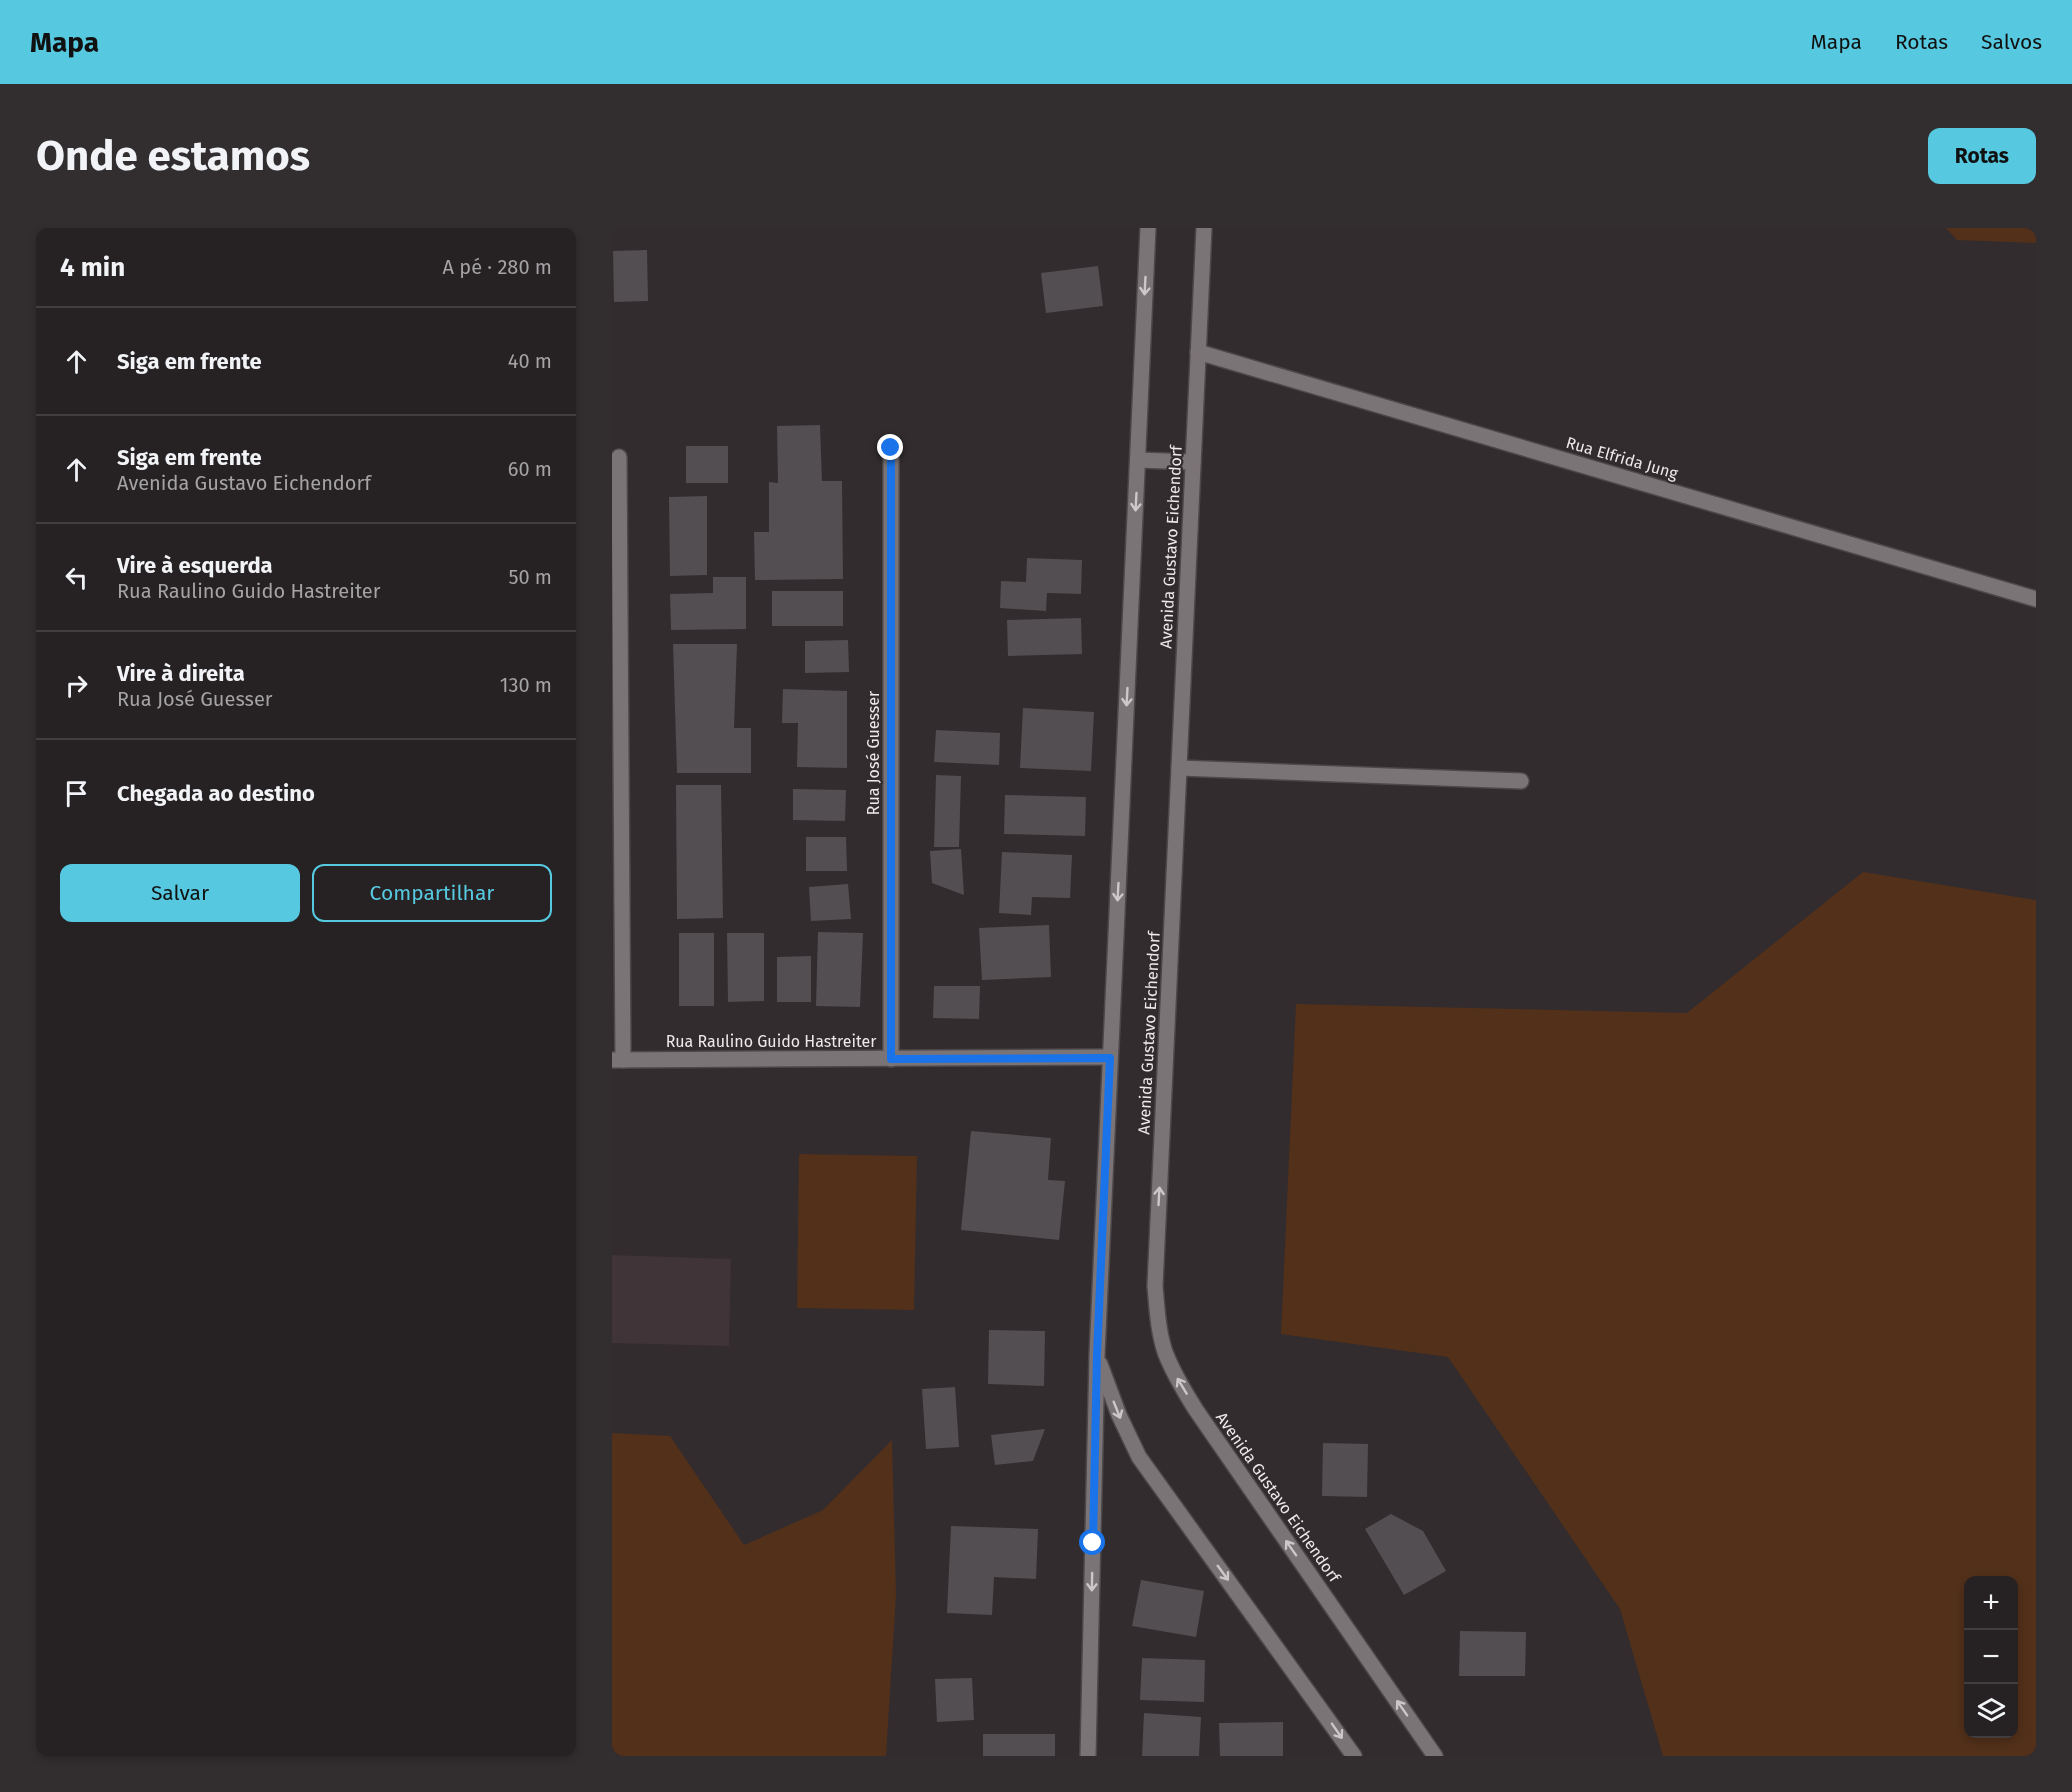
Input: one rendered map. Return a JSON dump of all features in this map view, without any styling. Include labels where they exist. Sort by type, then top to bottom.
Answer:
[{"type":"street","points":[[1088,1756],[1097,1355],[1148,228]]},
{"type":"street","name":"Avenida Gustavo Eichendorf","points":[[1204,228],[1155,1286],[1165,1350],[1177,1379],[1196,1410],[1436,1756]]},
{"type":"street","name":"Rua Elfrida Jung","points":[[1198,352],[2036,599]]},
{"type":"street","name":"Rua José Guesser","points":[[891,448],[891,1059]]},
{"type":"street","points":[[617,1060],[619,457]]},
{"type":"street","points":[[1138,460],[1193,462]]},
{"type":"street","points":[[1179,768],[1521,781]]},
{"type":"street","name":"Rua Raulino Guido Hastreiter","points":[[617,1060],[1110,1058]]},
{"type":"street","points":[[1097,1355],[1119,1415],[1139,1457],[1354,1756]]},
{"type":"shaded area","points":[[1946,228],[2036,228],[2036,243],[1957,240]]},
{"type":"shaded area","points":[[1863,872],[2036,900],[2036,1756],[1663,1756],[1620,1609],[1448,1357],[1281,1334],[1296,1004],[1687,1013]]},
{"type":"shaded area","points":[[799,1154],[917,1156],[914,1310],[797,1308]]},
{"type":"shaded area","points":[[612,1255],[731,1259],[729,1346],[612,1343]]},
{"type":"shaded area","points":[[612,1433],[670,1436],[744,1545],[823,1510],[892,1440],[896,1594],[886,1756],[612,1756]]},
{"type":"building","points":[[647,250],[648,301],[614,302],[613,251]]},
{"type":"building","points":[[1098,266],[1103,306],[1046,313],[1041,273]]},
{"type":"building","points":[[820,425],[822,481],[842,481],[843,579],[755,580],[754,532],[769,532],[769,482],[778,483],[777,426]]},
{"type":"building","points":[[686,446],[728,446],[728,483],[686,483]]},
{"type":"building","points":[[707,496],[707,575],[670,576],[669,497]]},
{"type":"building","points":[[1027,558],[1082,560],[1081,594],[1047,593],[1046,611],[1000,608],[1001,581],[1026,582]]},
{"type":"building","points":[[713,577],[746,577],[746,629],[671,630],[670,594],[713,593]]},
{"type":"building","points":[[772,591],[843,591],[843,626],[772,626]]},
{"type":"building","points":[[1081,618],[1082,654],[1008,656],[1007,620]]},
{"type":"building","points":[[848,640],[849,672],[805,673],[805,641]]},
{"type":"building","points":[[673,644],[737,644],[734,728],[751,728],[751,773],[677,773]]},
{"type":"building","points":[[783,689],[847,691],[847,768],[797,767],[798,723],[782,723]]},
{"type":"building","points":[[1023,708],[1094,712],[1091,771],[1020,768]]},
{"type":"building","points":[[936,730],[1000,733],[999,765],[934,762]]},
{"type":"building","points":[[936,775],[961,776],[959,847],[934,847]]},
{"type":"building","points":[[676,785],[721,785],[723,918],[677,919]]},
{"type":"building","points":[[793,789],[846,790],[845,821],[793,820]]},
{"type":"building","points":[[1005,795],[1086,797],[1085,836],[1004,834]]},
{"type":"building","points":[[806,837],[846,837],[847,871],[806,871]]},
{"type":"building","points":[[961,849],[964,895],[932,883],[930,851]]},
{"type":"building","points":[[1002,852],[1072,855],[1070,898],[1032,897],[1031,915],[999,913]]},
{"type":"building","points":[[848,884],[851,919],[811,921],[809,887]]},
{"type":"building","points":[[1049,925],[1051,977],[982,980],[979,928]]},
{"type":"building","points":[[818,932],[863,933],[860,1007],[816,1006]]},
{"type":"building","points":[[679,933],[714,933],[714,1006],[679,1006]]},
{"type":"building","points":[[727,933],[764,933],[764,1001],[728,1002]]},
{"type":"building","points":[[811,956],[811,1002],[777,1002],[777,957]]},
{"type":"building","points":[[934,986],[980,986],[979,1019],[933,1018]]},
{"type":"building","points":[[971,1131],[1051,1138],[1048,1180],[1065,1181],[1059,1240],[961,1230]]},
{"type":"building","points":[[989,1330],[1045,1331],[1044,1386],[988,1384]]},
{"type":"building","points":[[955,1387],[959,1447],[926,1449],[922,1389]]},
{"type":"building","points":[[1045,1429],[1033,1461],[995,1465],[991,1435]]},
{"type":"building","points":[[1323,1443],[1368,1444],[1367,1497],[1322,1496]]},
{"type":"building","points":[[1391,1514],[1423,1531],[1446,1571],[1404,1595],[1365,1529]]},
{"type":"building","points":[[951,1526],[1038,1529],[1036,1579],[994,1577],[992,1615],[947,1613]]},
{"type":"building","points":[[1141,1580],[1204,1591],[1196,1637],[1132,1626]]},
{"type":"building","points":[[1460,1631],[1526,1632],[1525,1676],[1459,1676]]},
{"type":"building","points":[[1142,1658],[1205,1660],[1204,1702],[1140,1700]]},
{"type":"building","points":[[972,1678],[974,1720],[937,1722],[935,1679]]},
{"type":"building","points":[[1144,1713],[1201,1717],[1199,1756],[1142,1756]]},
{"type":"building","points":[[1283,1722],[1283,1756],[1220,1756],[1219,1723]]},
{"type":"building","points":[[983,1734],[1055,1734],[1055,1756],[983,1756]]},
{"type":"route","points":[[891,448],[891,1059],[1110,1058],[1097,1355],[1093,1543]]}]
